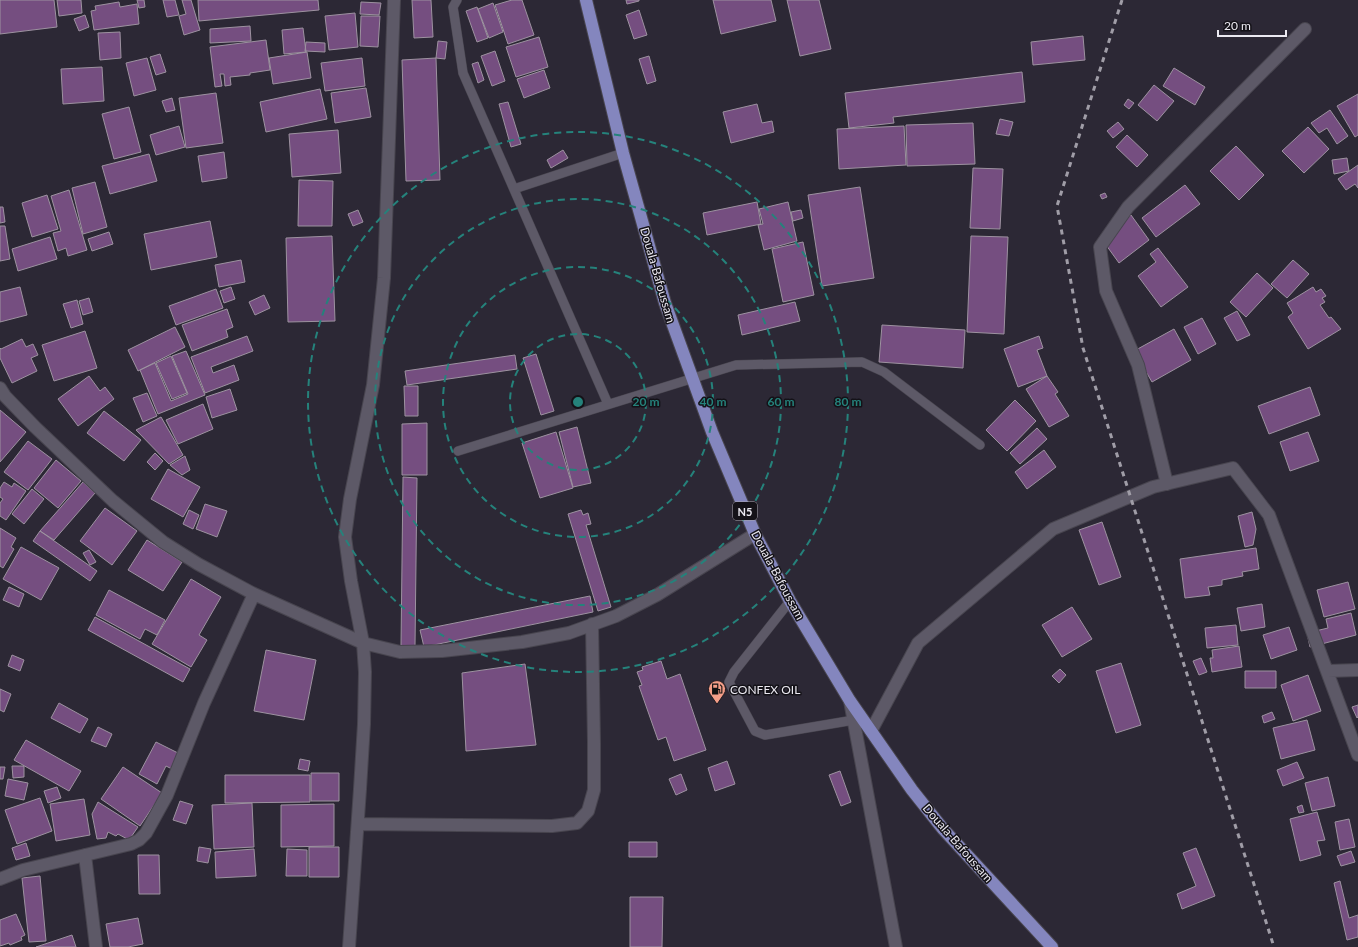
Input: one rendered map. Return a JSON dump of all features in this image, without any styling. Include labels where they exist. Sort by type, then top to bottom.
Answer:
[{"type":"highway","name":"Douala-Bafoussam","points":[[586,0],[623,153],[665,303],[691,378],[712,432],[755,534],[790,601],[850,701],[912,790],[943,829],[1052,947]]},
{"type":"street","points":[[349,947],[358,824],[365,672],[363,643],[351,582],[345,537],[350,499],[373,385],[384,278],[394,0]]},
{"type":"street","points":[[1167,484],[1138,365],[1106,291],[1100,247],[1128,207],[1305,29]]},
{"type":"street","points":[[2,394],[102,491],[164,542],[198,564],[254,594],[363,643],[400,652],[442,651],[522,642],[569,632],[616,616],[657,595],[755,534]]},
{"type":"street","points":[[871,731],[918,643],[1053,529],[1153,487],[1233,468],[1270,514],[1358,755]]},
{"type":"street","points":[[0,879],[23,870],[84,854],[131,844],[139,840],[146,833],[167,795],[204,703],[254,594]]},
{"type":"street","points":[[358,824],[552,826],[577,823],[588,810],[594,790],[592,624]]},
{"type":"street","points":[[1328,671],[1358,670]]},
{"type":"street","points":[[850,701],[896,947]]},
{"type":"street","points":[[84,854],[96,947]]},
{"type":"lane","points":[[457,0],[453,7],[463,73],[608,404]]},
{"type":"lane","points":[[514,189],[623,153]]},
{"type":"lane","points":[[458,451],[736,365],[862,362],[884,372],[980,446]]},
{"type":"lane","points":[[790,601],[734,672],[729,682],[735,694],[755,731],[765,735],[854,720]]},
{"type":"building","points":[[0,0],[54,0],[57,27],[0,34]]},
{"type":"building","points":[[57,0],[81,0],[82,13],[59,16]]},
{"type":"building","points":[[137,0],[144,0],[145,7],[139,8]]},
{"type":"building","points":[[163,0],[175,0],[179,15],[167,17]]},
{"type":"building","points":[[182,0],[191,0],[200,30],[184,35],[179,16],[186,14]]},
{"type":"building","points":[[198,0],[318,0],[319,10],[199,21]]},
{"type":"building","points":[[412,0],[431,0],[433,37],[414,38]]},
{"type":"building","points":[[512,0],[522,0],[534,35],[508,44],[495,5]]},
{"type":"building","points":[[626,0],[639,0],[639,1],[627,4]]},
{"type":"building","points":[[713,0],[771,0],[776,21],[721,34]]},
{"type":"building","points":[[787,0],[819,0],[831,49],[800,56]]},
{"type":"building","points":[[119,2],[120,7],[137,4],[139,24],[94,30],[91,11],[96,10],[95,6]]},
{"type":"building","points":[[361,2],[381,3],[379,15],[360,14]]},
{"type":"building","points":[[493,3],[503,32],[489,38],[478,9]]},
{"type":"building","points":[[477,7],[488,38],[477,42],[466,11]]},
{"type":"building","points":[[639,10],[647,35],[634,39],[626,15]]},
{"type":"building","points":[[355,13],[358,47],[329,50],[325,16]]},
{"type":"building","points":[[85,15],[89,27],[79,31],[74,19]]},
{"type":"building","points":[[361,16],[380,16],[378,47],[360,46]]},
{"type":"building","points":[[250,26],[251,41],[210,43],[210,29]]},
{"type":"building","points":[[303,28],[306,52],[284,54],[282,30]]},
{"type":"building","points":[[120,32],[121,58],[100,60],[98,33]]},
{"type":"building","points":[[1083,36],[1085,60],[1033,65],[1031,42]]},
{"type":"building","points":[[539,37],[548,67],[516,77],[506,47]]},
{"type":"building","points":[[266,40],[270,70],[250,73],[250,75],[230,77],[231,85],[225,86],[224,74],[220,74],[222,86],[215,87],[210,47]]},
{"type":"building","points":[[438,41],[447,42],[445,59],[436,58]]},
{"type":"building","points":[[306,42],[325,43],[325,52],[305,51]]},
{"type":"building","points":[[495,51],[505,81],[492,86],[481,56]]},
{"type":"building","points":[[307,52],[311,78],[273,84],[269,58]]},
{"type":"building","points":[[160,54],[166,72],[156,75],[150,57]]},
{"type":"building","points":[[649,56],[656,81],[647,84],[639,59]]},
{"type":"building","points":[[147,58],[156,90],[134,96],[126,63]]},
{"type":"building","points":[[362,58],[365,86],[325,91],[321,63]]},
{"type":"building","points":[[436,58],[440,180],[406,181],[402,60]]},
{"type":"building","points":[[478,62],[484,80],[478,83],[472,64]]},
{"type":"building","points":[[102,67],[104,101],[63,104],[61,69]]},
{"type":"building","points":[[1174,68],[1205,87],[1195,105],[1163,86]]},
{"type":"building","points":[[544,70],[550,88],[524,98],[517,79]]},
{"type":"building","points":[[1022,72],[1025,102],[893,117],[894,123],[849,128],[845,93]]},
{"type":"building","points":[[1154,85],[1174,101],[1157,121],[1138,105]]},
{"type":"building","points":[[366,88],[371,117],[335,123],[331,93]]},
{"type":"building","points":[[320,89],[327,119],[266,132],[260,102]]},
{"type":"building","points":[[216,93],[223,143],[186,148],[179,98]]},
{"type":"building","points":[[1358,94],[1358,135],[1355,137],[1337,106]]},
{"type":"building","points":[[172,98],[175,110],[166,112],[162,101]]},
{"type":"building","points":[[1128,99],[1134,103],[1129,109],[1124,105]]},
{"type":"building","points":[[508,102],[521,144],[511,147],[499,104]]},
{"type":"building","points":[[757,104],[762,123],[772,121],[774,132],[731,143],[723,112]]},
{"type":"building","points":[[129,107],[141,152],[114,159],[102,114]]},
{"type":"building","points":[[1330,110],[1348,136],[1337,144],[1327,128],[1319,133],[1311,123]]},
{"type":"building","points":[[1000,119],[1013,122],[1009,136],[996,134]]},
{"type":"building","points":[[1118,122],[1124,129],[1113,138],[1107,131]]},
{"type":"building","points":[[973,123],[975,164],[907,166],[906,125]]},
{"type":"building","points":[[179,126],[185,147],[156,155],[150,135]]},
{"type":"building","points":[[904,126],[906,165],[839,169],[837,129]]},
{"type":"building","points":[[1308,127],[1329,149],[1304,173],[1282,151]]},
{"type":"building","points":[[338,130],[341,173],[292,177],[289,134]]},
{"type":"building","points":[[1127,135],[1148,155],[1137,167],[1116,147]]},
{"type":"building","points":[[1236,146],[1264,175],[1239,200],[1210,171]]},
{"type":"building","points":[[563,150],[568,158],[551,168],[547,160]]},
{"type":"building","points":[[224,152],[227,178],[202,182],[198,156]]},
{"type":"building","points":[[149,154],[157,181],[110,194],[102,166]]},
{"type":"building","points":[[1347,158],[1349,171],[1334,174],[1332,160]]},
{"type":"building","points":[[1358,165],[1358,188],[1355,184],[1346,190],[1338,179]]},
{"type":"building","points":[[973,168],[1003,169],[1000,229],[970,228]]},
{"type":"building","points":[[299,180],[333,181],[332,226],[298,226]]},
{"type":"building","points":[[95,182],[107,227],[83,234],[72,188]]},
{"type":"building","points":[[1185,185],[1200,204],[1156,237],[1142,218]]},
{"type":"building","points":[[860,187],[874,278],[822,286],[808,195]]},
{"type":"building","points":[[69,190],[87,250],[68,256],[66,248],[58,251],[53,233],[61,231],[51,196]]},
{"type":"building","points":[[1105,193],[1107,197],[1102,199],[1100,195]]},
{"type":"building","points":[[47,195],[58,229],[32,237],[22,203]]},
{"type":"building","points":[[757,202],[761,224],[707,235],[703,213]]},
{"type":"building","points":[[788,202],[797,241],[764,250],[758,225],[763,224],[759,209]]},
{"type":"building","points":[[0,207],[3,207],[5,222],[0,223]]},
{"type":"building","points":[[358,210],[363,222],[353,226],[348,214]]},
{"type":"building","points":[[801,210],[803,218],[793,221],[791,212]]},
{"type":"building","points":[[1131,215],[1149,240],[1119,263],[1101,238]]},
{"type":"building","points":[[210,221],[217,257],[151,270],[144,234]]},
{"type":"building","points":[[0,226],[5,226],[10,259],[0,261]]},
{"type":"building","points":[[109,232],[113,244],[92,251],[88,239]]},
{"type":"building","points":[[332,236],[335,321],[288,322],[286,238]]},
{"type":"building","points":[[971,236],[1008,237],[1004,334],[967,332]]},
{"type":"building","points":[[50,237],[57,259],[18,271],[12,249]]},
{"type":"building","points":[[803,242],[814,295],[783,302],[772,249]]},
{"type":"building","points":[[1158,248],[1188,287],[1161,307],[1138,276],[1156,262],[1150,254]]},
{"type":"building","points":[[241,260],[245,282],[219,287],[215,265]]},
{"type":"building","points":[[1293,260],[1309,274],[1287,298],[1271,284]]},
{"type":"building","points":[[1257,273],[1273,288],[1246,317],[1230,302]]},
{"type":"building","points":[[20,287],[27,315],[0,322],[0,292]]},
{"type":"building","points":[[231,287],[235,299],[224,303],[220,291]]},
{"type":"building","points":[[1313,287],[1316,292],[1321,289],[1326,296],[1322,298],[1325,302],[1320,305],[1329,318],[1331,317],[1341,329],[1308,349],[1288,317],[1293,313],[1287,303]]},
{"type":"building","points":[[216,289],[223,308],[176,325],[169,306]]},
{"type":"building","points":[[264,295],[270,308],[255,315],[249,302]]},
{"type":"building","points":[[89,298],[93,312],[83,315],[79,301]]},
{"type":"building","points":[[77,300],[83,324],[71,328],[63,304]]},
{"type":"building","points":[[795,302],[800,321],[742,335],[738,315]]},
{"type":"building","points":[[227,309],[233,327],[226,330],[228,337],[192,351],[182,325]]},
{"type":"building","points":[[1237,311],[1250,335],[1237,341],[1224,318]]},
{"type":"building","points":[[1202,318],[1216,344],[1198,354],[1184,327]]},
{"type":"building","points":[[882,325],[965,330],[963,368],[879,362]]},
{"type":"building","points":[[175,327],[185,347],[138,371],[128,350]]},
{"type":"building","points":[[1174,329],[1191,360],[1152,382],[1134,351]]},
{"type":"building","points":[[85,331],[97,368],[54,381],[42,345]]},
{"type":"building","points":[[247,336],[253,351],[211,367],[213,373],[234,365],[239,380],[205,393],[191,357]]},
{"type":"building","points":[[1039,336],[1043,348],[1037,350],[1047,376],[1018,387],[1004,349]]},
{"type":"building","points":[[22,339],[26,347],[33,344],[38,355],[31,358],[37,371],[12,383],[0,358],[0,348],[1,349]]},
{"type":"building","points":[[186,351],[205,395],[158,414],[140,370],[155,363],[171,401],[188,394],[172,356]]},
{"type":"building","points":[[536,354],[554,411],[541,415],[523,358]]},
{"type":"building","points":[[515,355],[517,369],[407,385],[405,371]]},
{"type":"building","points":[[171,356],[187,393],[172,399],[156,363]]},
{"type":"building","points":[[89,376],[100,391],[105,387],[114,399],[78,426],[58,399]]},
{"type":"building","points":[[1047,376],[1058,392],[1055,394],[1069,416],[1049,427],[1026,389]]},
{"type":"building","points":[[404,386],[418,386],[418,416],[405,416]]},
{"type":"building","points":[[1310,387],[1320,415],[1269,434],[1258,406]]},
{"type":"building","points":[[230,389],[237,410],[212,418],[206,397]]},
{"type":"building","points":[[147,393],[157,416],[143,422],[133,398]]},
{"type":"building","points":[[1015,400],[1036,421],[1007,451],[986,430]]},
{"type":"building","points":[[203,404],[213,429],[178,444],[166,420]]},
{"type":"building","points":[[0,410],[26,432],[0,462]]},
{"type":"building","points":[[104,411],[141,440],[124,461],[87,433]]},
{"type":"building","points":[[161,417],[183,455],[169,464],[136,430]]},
{"type":"building","points":[[427,423],[427,475],[402,475],[402,424]]},
{"type":"building","points":[[577,427],[591,483],[573,487],[559,432]]},
{"type":"building","points":[[1037,428],[1047,439],[1020,464],[1010,453]]},
{"type":"building","points":[[556,432],[573,488],[540,498],[522,443]]},
{"type":"building","points":[[1308,432],[1319,461],[1290,471],[1280,442]]},
{"type":"building","points":[[28,441],[52,459],[28,490],[4,472]]},
{"type":"building","points":[[1044,450],[1056,467],[1027,489],[1015,472]]},
{"type":"building","points":[[155,453],[163,461],[155,470],[147,462]]},
{"type":"building","points":[[185,456],[190,470],[182,475],[170,465]]},
{"type":"building","points":[[56,460],[81,481],[58,508],[34,488]]},
{"type":"building","points":[[168,469],[200,487],[183,517],[151,499]]},
{"type":"building","points":[[403,477],[417,478],[415,646],[401,646]]},
{"type":"building","points":[[4,482],[12,487],[14,483],[26,491],[6,520],[0,516],[0,503],[3,499],[0,497],[0,488]]},
{"type":"building","points":[[83,482],[95,493],[54,540],[40,531]]},
{"type":"building","points":[[32,489],[44,499],[24,524],[12,514]]},
{"type":"building","points":[[205,504],[227,511],[217,537],[196,529]]},
{"type":"building","points":[[105,508],[137,531],[112,565],[80,541]]},
{"type":"building","points":[[189,510],[199,515],[193,529],[183,524]]},
{"type":"building","points":[[581,510],[583,515],[588,513],[591,524],[586,525],[611,607],[598,611],[568,514]]},
{"type":"building","points":[[1252,512],[1256,529],[1253,545],[1245,547],[1238,516]]},
{"type":"building","points":[[1102,522],[1121,577],[1099,585],[1079,530]]},
{"type":"building","points":[[0,528],[16,538],[11,547],[14,549],[3,568],[0,566]]},
{"type":"building","points":[[40,531],[97,571],[90,581],[33,541]]},
{"type":"building","points":[[147,540],[182,562],[163,591],[128,570]]},
{"type":"building","points":[[21,547],[59,568],[41,600],[3,579]]},
{"type":"building","points":[[1256,548],[1259,569],[1242,572],[1243,576],[1222,580],[1222,585],[1208,587],[1210,595],[1185,598],[1180,559]]},
{"type":"building","points":[[89,550],[96,562],[90,565],[83,553]]},
{"type":"building","points":[[191,579],[221,597],[199,635],[207,640],[191,667],[152,644]]},
{"type":"building","points":[[1348,582],[1355,609],[1324,617],[1317,590]]},
{"type":"building","points":[[9,587],[24,594],[19,607],[3,600]]},
{"type":"building","points":[[109,590],[165,620],[157,635],[145,629],[140,639],[96,615]]},
{"type":"building","points":[[590,596],[593,612],[424,647],[420,630]]},
{"type":"building","points":[[1262,604],[1265,627],[1241,631],[1237,608]]},
{"type":"building","points":[[1072,607],[1092,639],[1062,657],[1042,625]]},
{"type":"building","points":[[1351,613],[1356,635],[1310,647],[1307,633],[1328,628],[1326,619]]},
{"type":"building","points":[[95,617],[190,669],[183,682],[88,630]]},
{"type":"building","points":[[1236,625],[1238,645],[1207,648],[1205,628]]},
{"type":"building","points":[[1289,627],[1297,650],[1271,659],[1263,635]]},
{"type":"building","points":[[1239,646],[1242,667],[1212,672],[1210,658],[1213,658],[1212,650]]},
{"type":"building","points":[[266,650],[316,660],[304,720],[254,711]]},
{"type":"building","points":[[12,655],[24,660],[20,671],[8,666]]},
{"type":"building","points":[[1201,658],[1207,672],[1199,675],[1193,661]]},
{"type":"building","points":[[661,661],[667,679],[680,674],[706,750],[674,761],[666,737],[658,740],[639,686],[642,685],[637,672],[643,670],[642,667]]},
{"type":"building","points":[[1121,663],[1141,725],[1116,733],[1096,671]]},
{"type":"building","points":[[525,664],[536,745],[466,751],[462,673]]},
{"type":"building","points":[[1060,669],[1066,675],[1059,683],[1052,676]]},
{"type":"building","points":[[1245,671],[1276,671],[1276,688],[1245,688]]},
{"type":"building","points":[[1308,675],[1321,711],[1293,721],[1281,685]]},
{"type":"building","points":[[0,689],[11,694],[4,712],[0,710]]},
{"type":"building","points":[[59,703],[88,719],[80,733],[51,718]]},
{"type":"building","points":[[1358,705],[1358,717],[1357,718],[1352,707]]},
{"type":"building","points":[[1272,712],[1275,719],[1264,723],[1262,716]]},
{"type":"building","points":[[1307,720],[1315,750],[1281,759],[1273,728]]},
{"type":"building","points":[[98,727],[112,734],[106,747],[91,741]]},
{"type":"building","points":[[26,740],[81,771],[69,791],[14,760]]},
{"type":"building","points":[[156,742],[180,754],[172,769],[166,766],[157,784],[139,774]]},
{"type":"building","points":[[300,759],[310,761],[308,771],[298,769]]},
{"type":"building","points":[[727,761],[735,784],[715,791],[708,768]]},
{"type":"building","points":[[1297,762],[1304,778],[1283,786],[1277,770]]},
{"type":"building","points":[[12,766],[24,766],[24,777],[13,778]]},
{"type":"building","points":[[0,767],[5,767],[3,779],[0,779]]},
{"type":"building","points":[[123,767],[162,793],[140,826],[101,799]]},
{"type":"building","points":[[840,771],[851,802],[841,806],[829,775]]},
{"type":"building","points":[[311,773],[339,773],[339,801],[311,801]]},
{"type":"building","points":[[681,774],[687,790],[676,795],[669,779]]},
{"type":"building","points":[[225,775],[310,775],[310,802],[225,803]]},
{"type":"building","points":[[1328,777],[1335,806],[1312,811],[1305,783]]},
{"type":"building","points":[[8,779],[28,783],[24,800],[5,796]]},
{"type":"building","points":[[57,787],[61,798],[48,803],[44,791]]},
{"type":"building","points":[[40,798],[52,831],[17,844],[5,810]]},
{"type":"building","points":[[84,799],[90,835],[56,841],[50,804]]},
{"type":"building","points":[[180,801],[193,805],[186,824],[173,820]]},
{"type":"building","points":[[98,802],[138,827],[129,840],[118,834],[116,836],[108,832],[106,838],[97,839],[92,814]]},
{"type":"building","points":[[252,803],[254,847],[214,849],[212,805]]},
{"type":"building","points":[[334,804],[334,846],[281,847],[281,805]]},
{"type":"building","points":[[1302,805],[1304,812],[1299,813],[1297,807]]},
{"type":"building","points":[[1317,812],[1325,840],[1317,841],[1321,855],[1300,861],[1290,819]]},
{"type":"building","points":[[1349,819],[1355,847],[1340,850],[1335,822]]},
{"type":"building","points":[[629,842],[657,842],[657,857],[629,857]]},
{"type":"building","points":[[26,843],[30,856],[16,860],[12,848]]},
{"type":"building","points":[[199,847],[211,849],[208,863],[197,861]]},
{"type":"building","points":[[309,847],[339,847],[339,877],[309,877]]},
{"type":"building","points":[[1196,848],[1215,896],[1182,909],[1177,894],[1196,886],[1183,853]]},
{"type":"building","points":[[254,849],[256,876],[216,878],[215,852]]},
{"type":"building","points":[[287,849],[307,850],[307,876],[286,876]]},
{"type":"building","points":[[1351,851],[1355,862],[1341,866],[1337,856]]},
{"type":"building","points":[[138,855],[159,855],[160,894],[139,894]]},
{"type":"building","points":[[40,876],[46,941],[29,942],[22,878]]},
{"type":"building","points":[[1340,881],[1349,918],[1358,915],[1358,937],[1347,940],[1334,883]]},
{"type":"building","points":[[630,897],[663,897],[662,947],[630,947]]},
{"type":"building","points":[[16,914],[25,935],[21,937],[22,940],[10,945],[9,943],[0,946],[0,920]]},
{"type":"building","points":[[138,918],[143,944],[128,947],[110,947],[106,924]]},
{"type":"building","points":[[72,935],[76,947],[36,947]]},
{"type":"railway","points":[[1122,0],[1057,206],[1083,348],[1274,947]]},
{"type":"place","name":"CONFEX OIL","points":[[717,704]]}]
